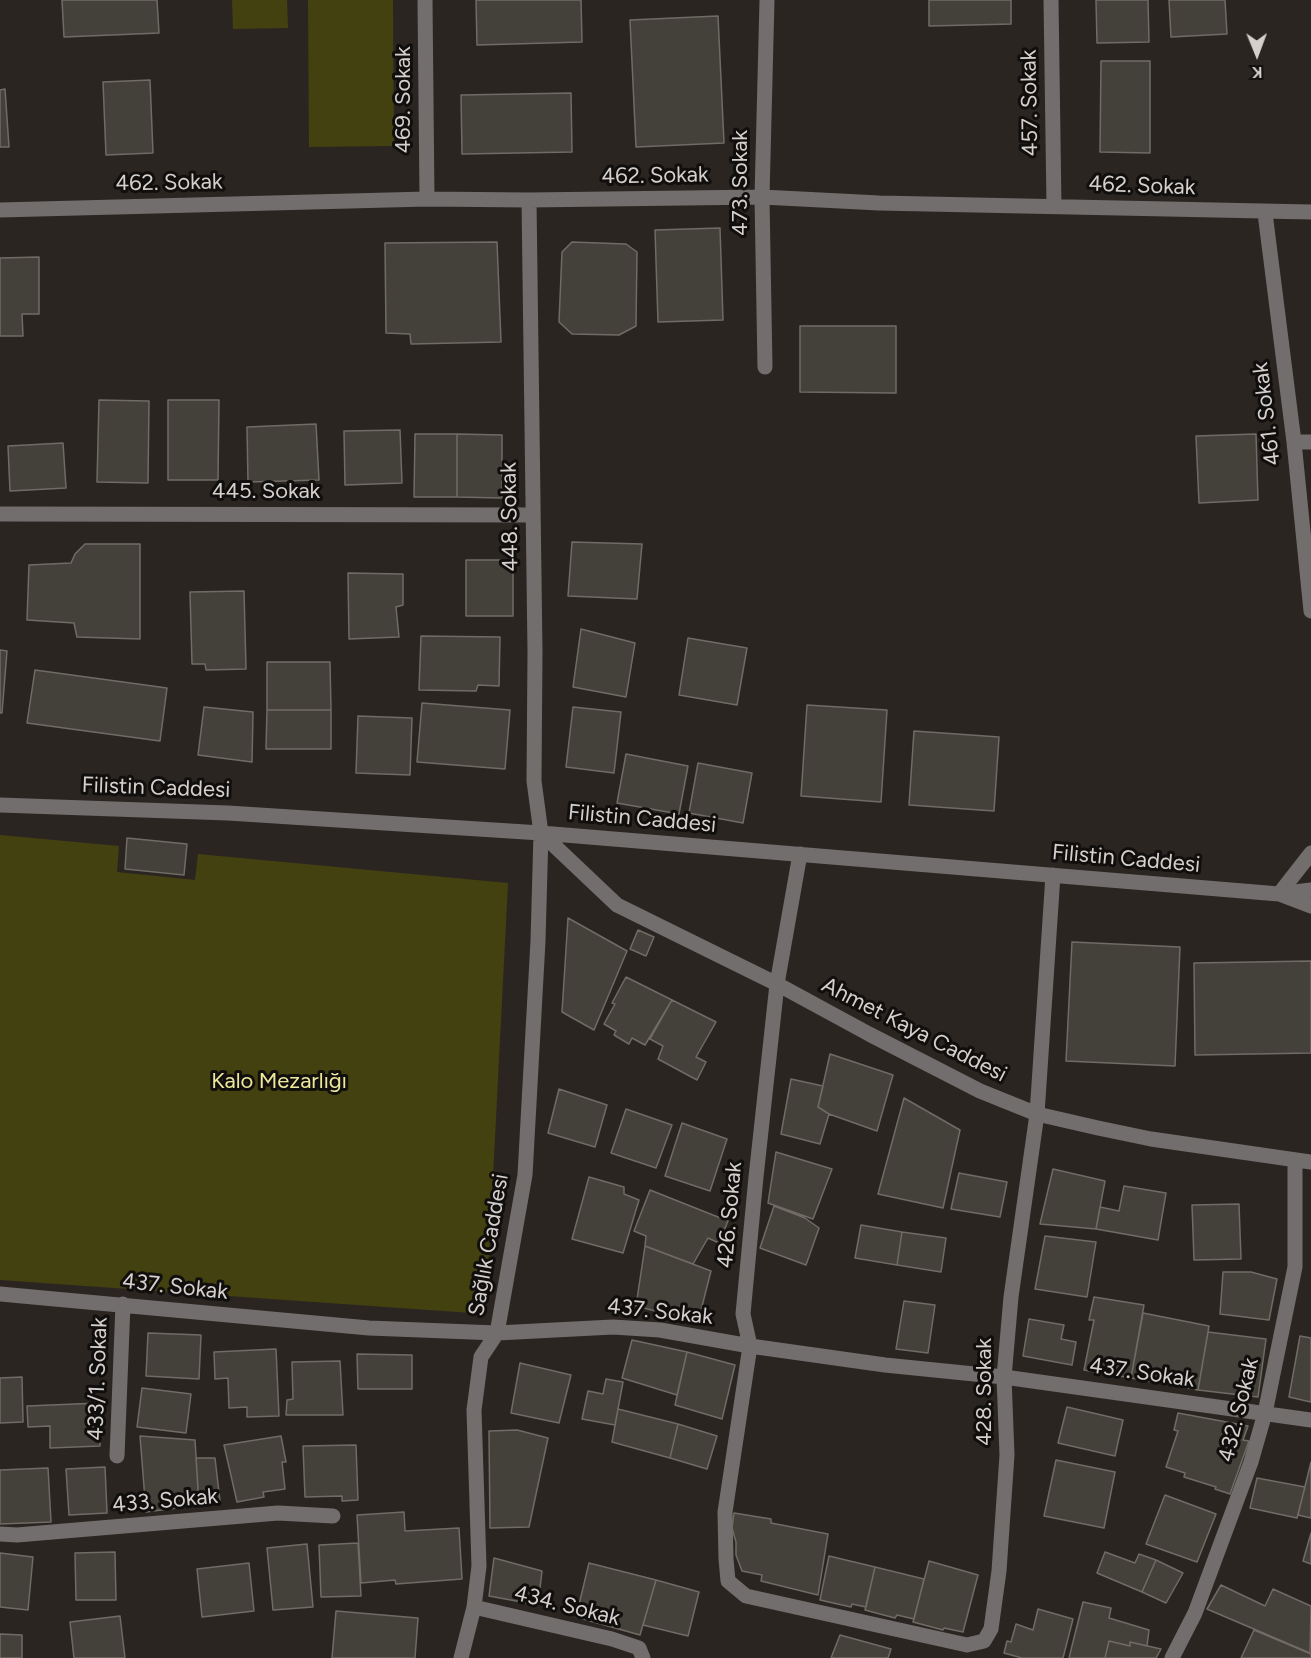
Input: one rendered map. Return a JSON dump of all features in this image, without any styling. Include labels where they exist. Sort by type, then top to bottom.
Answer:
[{"type":"street","name":"469. Sokak","points":[[425,0],[427,199]]},
{"type":"street","name":"473. Sokak","points":[[765,367],[762,197],[767,0]]},
{"type":"street","name":"457. Sokak","points":[[1051,0],[1054,206]]},
{"type":"street","name":"462. Sokak","points":[[0,210],[427,199],[762,197],[879,203],[1265,213],[1311,212]]},
{"type":"street","name":"448. Sokak","points":[[529,200],[535,632],[534,780],[541,833]]},
{"type":"street","name":"461. Sokak","points":[[1265,213],[1311,611]]},
{"type":"street","points":[[1293,442],[1311,442]]},
{"type":"street","name":"445. Sokak","points":[[0,514],[532,515]]},
{"type":"street","name":"Filistin Caddesi","points":[[0,805],[228,813],[541,833],[1279,894],[1311,890]]},
{"type":"street","name":"Ahmet Kaya Caddesi","points":[[541,833],[617,905],[777,984],[970,1086],[1037,1114],[1151,1139],[1311,1162]]},
{"type":"street","name":"Sağlık Caddesi","points":[[461,1658],[474,1607],[479,1566],[474,1410],[481,1357],[497,1333],[525,1175],[538,941],[541,833]]},
{"type":"street","points":[[1279,894],[1311,853]]},
{"type":"street","name":"426. Sokak","points":[[728,1581],[725,1512],[750,1346],[743,1314],[756,1177],[777,984],[800,854]]},
{"type":"street","name":"428. Sokak","points":[[728,1581],[746,1596],[967,1646],[984,1641],[991,1629],[1000,1560],[1007,1455],[1004,1377],[1011,1297],[1037,1114],[1053,875]]},
{"type":"street","name":"Filistin Caddesi","points":[[1279,894],[1311,906]]},
{"type":"street","name":"432. Sokak","points":[[1172,1658],[1195,1613],[1251,1462],[1265,1413],[1295,1267],[1295,1160]]},
{"type":"street","name":"437. Sokak","points":[[0,1294],[369,1328],[497,1333],[613,1327],[660,1330],[750,1346],[885,1365],[1004,1377],[1311,1420]]},
{"type":"street","name":"433/1. Sokak","points":[[117,1456],[123,1304]]},
{"type":"street","name":"433. Sokak","points":[[0,1534],[17,1535],[123,1527],[278,1513],[333,1516]]},
{"type":"street","name":"434. Sokak","points":[[474,1607],[612,1639],[639,1648],[644,1658]]},
{"type":"green space","points":[[232,0],[287,0],[288,28],[233,29]]},
{"type":"green space","points":[[308,0],[393,0],[394,146],[309,147]]},
{"type":"green space","name":"Kalo Mezarlığı","points":[[0,835],[119,846],[117,872],[195,880],[198,854],[508,883],[486,1314],[0,1280]]},
{"type":"building","points":[[62,0],[157,0],[159,33],[64,37]]},
{"type":"building","points":[[476,0],[581,0],[582,42],[477,45]]},
{"type":"building","points":[[929,0],[1011,0],[1011,24],[929,26]]},
{"type":"building","points":[[1096,0],[1148,0],[1149,42],[1097,43]]},
{"type":"building","points":[[1169,0],[1225,0],[1227,34],[1171,37]]},
{"type":"building","points":[[718,16],[724,143],[636,147],[630,20]]},
{"type":"building","points":[[1101,61],[1150,61],[1150,153],[1100,152]]},
{"type":"building","points":[[150,80],[153,153],[106,155],[103,82]]},
{"type":"building","points":[[5,89],[9,147],[0,147],[0,90]]},
{"type":"building","points":[[571,93],[572,152],[462,154],[461,95]]},
{"type":"building","points":[[720,228],[723,320],[658,322],[655,230]]},
{"type":"building","points":[[497,242],[501,342],[411,344],[410,334],[386,333],[385,243]]},
{"type":"building","points":[[572,242],[626,244],[637,252],[636,326],[619,335],[572,334],[559,322],[562,252]]},
{"type":"building","points":[[39,257],[39,314],[22,314],[23,336],[0,336],[0,258]]},
{"type":"building","points":[[800,326],[896,326],[896,393],[800,392]]},
{"type":"building","points":[[99,400],[149,401],[148,483],[97,482]]},
{"type":"building","points":[[168,400],[219,400],[218,480],[168,480]]},
{"type":"building","points":[[316,424],[319,480],[248,482],[247,427]]},
{"type":"building","points":[[400,430],[402,483],[345,485],[344,431]]},
{"type":"building","points":[[415,434],[457,434],[457,497],[414,497]]},
{"type":"building","points":[[457,434],[502,435],[502,498],[457,497]]},
{"type":"building","points":[[1256,434],[1258,500],[1199,503],[1196,436]]},
{"type":"building","points":[[63,443],[66,488],[10,491],[8,446]]},
{"type":"building","points":[[572,542],[642,544],[637,599],[568,596]]},
{"type":"building","points":[[85,544],[140,544],[140,639],[77,637],[74,623],[27,620],[29,565],[71,563],[75,554]]},
{"type":"building","points":[[466,560],[513,560],[513,616],[466,616]]},
{"type":"building","points":[[348,573],[403,574],[403,605],[396,607],[399,637],[349,639]]},
{"type":"building","points":[[244,591],[246,669],[206,670],[205,664],[192,664],[190,592]]},
{"type":"building","points":[[581,629],[635,643],[626,697],[573,687]]},
{"type":"building","points":[[421,636],[500,637],[499,686],[478,685],[476,691],[419,690]]},
{"type":"building","points":[[688,638],[747,648],[737,705],[679,695]]},
{"type":"building","points":[[0,650],[7,651],[2,713],[0,713]]},
{"type":"building","points":[[267,662],[330,662],[331,710],[267,710]]},
{"type":"building","points":[[35,670],[167,688],[160,741],[27,723]]},
{"type":"building","points":[[422,703],[510,710],[505,769],[417,762]]},
{"type":"building","points":[[807,705],[887,710],[881,802],[801,796]]},
{"type":"building","points":[[204,707],[253,712],[252,762],[198,755]]},
{"type":"building","points":[[573,707],[621,712],[614,773],[566,767]]},
{"type":"building","points":[[267,710],[331,710],[331,749],[266,749]]},
{"type":"building","points":[[358,716],[412,718],[410,775],[356,773]]},
{"type":"building","points":[[914,731],[999,737],[994,811],[909,805]]},
{"type":"building","points":[[626,754],[688,766],[679,814],[617,803]]},
{"type":"building","points":[[698,763],[752,773],[743,823],[689,813]]},
{"type":"building","points":[[127,838],[187,844],[184,875],[125,869]]},
{"type":"building","points":[[568,918],[627,951],[594,1030],[562,1012]]},
{"type":"building","points":[[638,930],[654,937],[646,956],[630,949]]},
{"type":"building","points":[[1072,942],[1180,947],[1175,1066],[1066,1061]]},
{"type":"building","points":[[1311,961],[1311,1053],[1195,1055],[1194,963]]},
{"type":"building","points":[[626,977],[672,1000],[645,1045],[632,1038],[629,1044],[614,1035],[616,1031],[604,1024]]},
{"type":"building","points":[[672,1000],[716,1022],[696,1057],[706,1062],[697,1080],[658,1059],[663,1046],[650,1039]]},
{"type":"building","points":[[830,1054],[893,1075],[877,1131],[829,1114],[818,1107]]},
{"type":"building","points":[[791,1079],[823,1086],[818,1107],[829,1114],[820,1144],[781,1134]]},
{"type":"building","points":[[559,1089],[607,1105],[595,1147],[548,1133]]},
{"type":"building","points":[[904,1098],[960,1130],[943,1208],[878,1194]]},
{"type":"building","points":[[626,1109],[672,1125],[656,1168],[611,1153]]},
{"type":"building","points":[[682,1123],[727,1139],[710,1191],[665,1176]]},
{"type":"building","points":[[776,1152],[832,1169],[813,1219],[768,1203]]},
{"type":"building","points":[[1053,1169],[1105,1181],[1096,1229],[1040,1224]]},
{"type":"building","points":[[959,1173],[1007,1182],[1000,1217],[951,1209]]},
{"type":"building","points":[[589,1177],[624,1187],[624,1194],[639,1200],[623,1253],[572,1239]]},
{"type":"building","points":[[1124,1186],[1166,1193],[1158,1240],[1096,1229],[1100,1207],[1119,1211]]},
{"type":"building","points":[[650,1190],[728,1221],[719,1243],[708,1238],[693,1264],[645,1246],[646,1236],[634,1231]]},
{"type":"building","points":[[1239,1204],[1241,1259],[1194,1260],[1192,1205]]},
{"type":"building","points":[[774,1206],[805,1218],[819,1228],[806,1265],[760,1248]]},
{"type":"building","points":[[861,1225],[902,1232],[897,1265],[855,1258]]},
{"type":"building","points":[[902,1232],[946,1238],[941,1272],[897,1265]]},
{"type":"building","points":[[1045,1236],[1096,1242],[1087,1297],[1035,1289]]},
{"type":"building","points":[[645,1246],[711,1271],[698,1322],[636,1306]]},
{"type":"building","points":[[1223,1272],[1251,1272],[1277,1279],[1269,1320],[1220,1314]]},
{"type":"building","points":[[1094,1297],[1144,1305],[1131,1378],[1084,1370],[1094,1320],[1089,1320]]},
{"type":"building","points":[[904,1301],[935,1305],[928,1353],[896,1349]]},
{"type":"building","points":[[1143,1313],[1209,1326],[1198,1390],[1131,1378]]},
{"type":"building","points":[[1029,1319],[1064,1325],[1061,1339],[1076,1342],[1072,1365],[1023,1356]]},
{"type":"building","points":[[1208,1332],[1266,1339],[1258,1397],[1198,1390]]},
{"type":"building","points":[[148,1333],[201,1335],[199,1379],[146,1376]]},
{"type":"building","points":[[1300,1336],[1311,1338],[1311,1402],[1289,1397]]},
{"type":"building","points":[[632,1340],[687,1352],[677,1395],[622,1378]]},
{"type":"building","points":[[276,1349],[279,1416],[247,1417],[247,1407],[229,1408],[228,1378],[215,1379],[214,1352]]},
{"type":"building","points":[[687,1352],[735,1365],[722,1419],[675,1405]]},
{"type":"building","points":[[357,1354],[412,1355],[412,1389],[358,1389]]},
{"type":"building","points":[[340,1361],[343,1415],[286,1415],[287,1400],[293,1399],[292,1362]]},
{"type":"building","points":[[520,1363],[571,1375],[559,1423],[511,1413]]},
{"type":"building","points":[[22,1377],[23,1422],[0,1423],[0,1378]]},
{"type":"building","points":[[606,1379],[623,1382],[615,1425],[582,1419],[588,1391],[603,1394]]},
{"type":"building","points":[[142,1388],[191,1394],[186,1433],[137,1427]]},
{"type":"building","points":[[99,1403],[100,1446],[50,1448],[50,1426],[28,1427],[27,1406]]},
{"type":"building","points":[[1067,1407],[1123,1420],[1115,1456],[1058,1443]]},
{"type":"building","points":[[618,1409],[678,1424],[670,1458],[612,1442]]},
{"type":"building","points":[[1178,1413],[1248,1426],[1243,1440],[1249,1441],[1230,1494],[1184,1477],[1185,1473],[1166,1467],[1178,1431],[1174,1430]]},
{"type":"building","points":[[678,1424],[717,1436],[707,1469],[670,1458]]},
{"type":"building","points":[[517,1430],[548,1438],[529,1527],[490,1528],[489,1431]]},
{"type":"building","points":[[140,1436],[195,1440],[199,1505],[146,1512]]},
{"type":"building","points":[[281,1436],[286,1462],[282,1462],[285,1489],[263,1492],[264,1497],[237,1502],[224,1445]]},
{"type":"building","points":[[356,1445],[358,1500],[342,1501],[342,1496],[305,1497],[303,1446]]},
{"type":"building","points":[[196,1458],[215,1458],[220,1501],[199,1505]]},
{"type":"building","points":[[1056,1460],[1115,1472],[1104,1528],[1044,1516]]},
{"type":"building","points":[[1311,1462],[1311,1518],[1298,1515]]},
{"type":"building","points":[[105,1467],[107,1513],[69,1515],[66,1469]]},
{"type":"building","points":[[48,1468],[51,1522],[0,1524],[0,1470]]},
{"type":"building","points":[[1257,1478],[1305,1487],[1297,1518],[1250,1508]]},
{"type":"building","points":[[1165,1495],[1216,1514],[1197,1562],[1146,1544]]},
{"type":"building","points":[[404,1512],[405,1531],[459,1528],[462,1579],[396,1584],[395,1580],[361,1583],[357,1515]]},
{"type":"building","points":[[734,1513],[771,1519],[771,1523],[828,1534],[818,1595],[761,1581],[762,1575],[742,1571],[736,1555],[736,1542],[732,1528]]},
{"type":"building","points":[[1311,1533],[1311,1564],[1303,1561]]},
{"type":"building","points":[[358,1543],[361,1596],[321,1597],[319,1545]]},
{"type":"building","points":[[307,1544],[313,1607],[273,1610],[267,1548]]},
{"type":"building","points":[[115,1552],[116,1600],[76,1600],[75,1553]]},
{"type":"building","points":[[1105,1552],[1135,1563],[1139,1554],[1156,1560],[1142,1592],[1097,1573]]},
{"type":"building","points":[[0,1553],[33,1557],[28,1610],[0,1607]]},
{"type":"building","points":[[829,1556],[875,1567],[866,1607],[852,1604],[851,1607],[820,1600]]},
{"type":"building","points":[[494,1558],[542,1571],[538,1605],[489,1596]]},
{"type":"building","points":[[1156,1560],[1183,1573],[1166,1603],[1142,1592]]},
{"type":"building","points":[[929,1561],[978,1575],[963,1632],[944,1628],[943,1630],[913,1622]]},
{"type":"building","points":[[249,1563],[254,1611],[202,1617],[197,1569]]},
{"type":"building","points":[[589,1563],[656,1580],[640,1635],[576,1617]]},
{"type":"building","points":[[875,1567],[924,1579],[914,1619],[897,1615],[895,1618],[865,1610]]},
{"type":"building","points":[[656,1580],[699,1592],[688,1636],[643,1625]]},
{"type":"building","points":[[1221,1585],[1265,1606],[1273,1589],[1311,1606],[1310,1653],[1207,1609]]},
{"type":"building","points":[[1083,1602],[1111,1608],[1109,1618],[1149,1630],[1147,1646],[1130,1642],[1130,1646],[1109,1641],[1105,1658],[1069,1658]]},
{"type":"building","points":[[1038,1609],[1073,1619],[1063,1658],[1022,1658],[1004,1653],[1007,1641],[1011,1642],[1016,1624],[1033,1630]]},
{"type":"building","points":[[336,1611],[418,1618],[415,1658],[332,1658]]},
{"type":"building","points":[[120,1616],[125,1658],[74,1658],[70,1622]]},
{"type":"building","points":[[1254,1630],[1311,1654],[1311,1658],[1241,1658]]},
{"type":"building","points":[[0,1634],[22,1635],[22,1658],[0,1658]]},
{"type":"building","points":[[840,1635],[891,1649],[888,1658],[831,1658]]},
{"type":"building","points":[[1109,1641],[1130,1646],[1130,1642],[1161,1649],[1156,1658],[1105,1658]]}]
